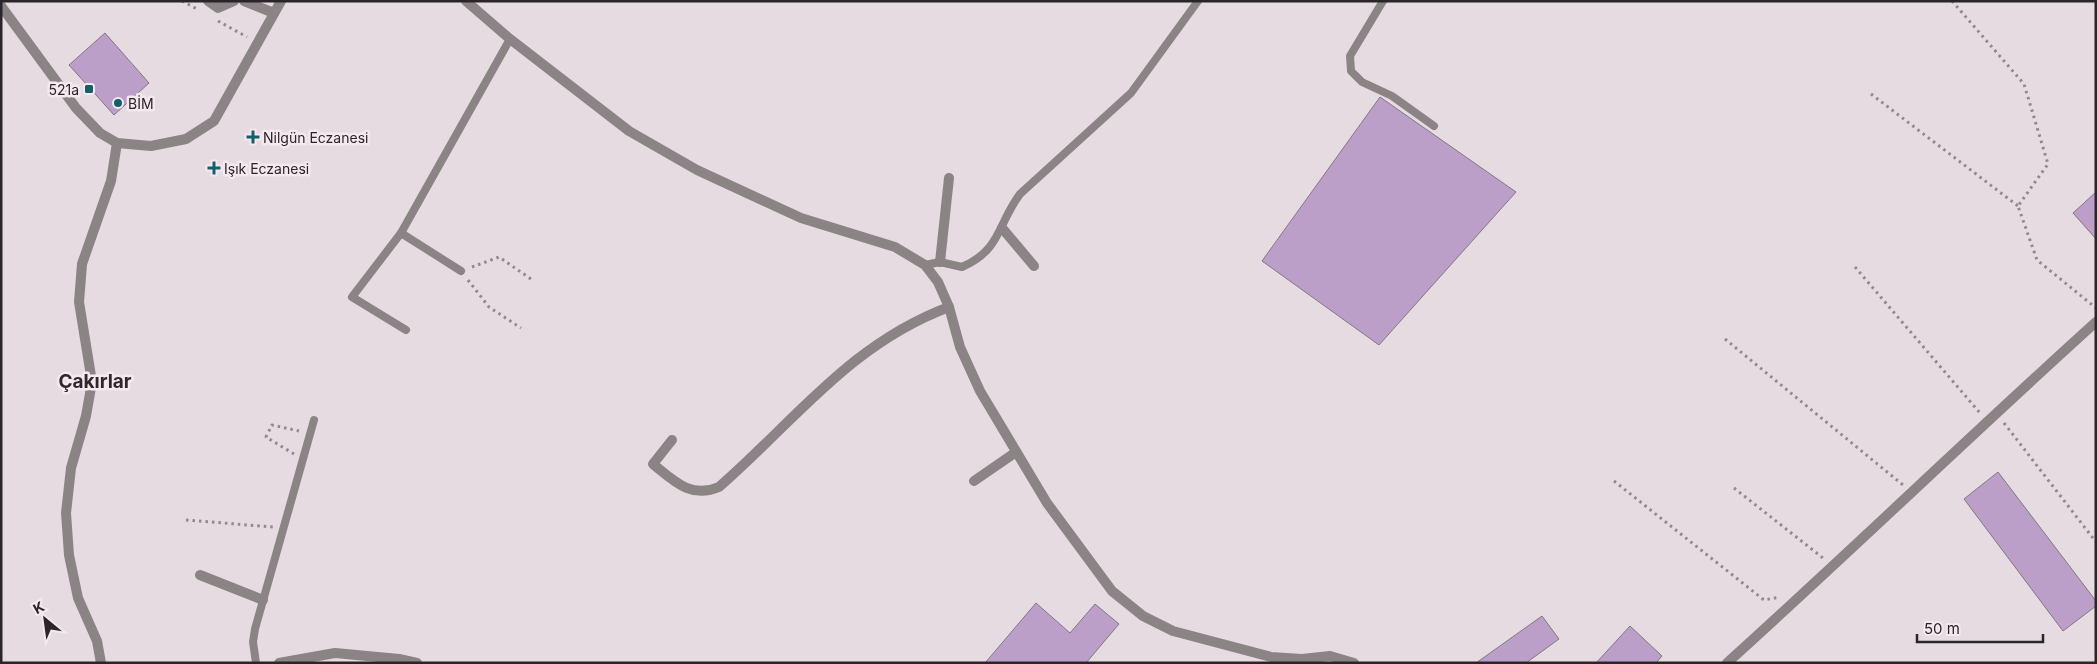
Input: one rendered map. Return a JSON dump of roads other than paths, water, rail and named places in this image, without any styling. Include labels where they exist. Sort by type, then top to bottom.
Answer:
[{"type":"street","points":[[208,1],[218,8],[234,1]]},
{"type":"street","points":[[244,1],[274,13]]},
{"type":"street","points":[[1,6],[76,108],[100,133],[117,143],[151,146],[186,139],[214,121],[281,1]]},
{"type":"street","points":[[466,1],[510,39],[629,131],[697,170],[801,218],[895,247],[925,265],[938,282],[949,307],[960,347],[980,391],[1047,503],[1112,591],[1143,616],[1173,631],[1271,657],[1302,659],[1330,656],[1354,663]]},
{"type":"street","points":[[101,663],[97,641],[78,598],[69,555],[66,513],[71,468],[86,416],[92,382],[79,302],[82,264],[111,181],[117,143]]},
{"type":"street","points":[[940,262],[949,178]]},
{"type":"street","points":[[1002,228],[1034,266]]},
{"type":"street","points":[[672,440],[653,464],[682,488],[690,491],[706,491],[719,487],[816,393],[870,348],[918,320],[949,307]]},
{"type":"street","points":[[1727,663],[2096,322]]},
{"type":"street","points":[[974,480],[1016,452]]},
{"type":"street","points":[[200,575],[263,600]]},
{"type":"street","points":[[279,663],[335,653],[399,658],[416,663]]},
{"type":"lane","points":[[925,265],[940,262],[962,267],[973,262],[991,247],[1014,202],[1029,183],[1131,94],[1198,1]]},
{"type":"lane","points":[[1383,1],[1350,56],[1352,71],[1362,82],[1392,96],[1434,126]]},
{"type":"lane","points":[[406,330],[352,296],[401,233],[510,39]]},
{"type":"lane","points":[[401,233],[461,271]]},
{"type":"lane","points":[[256,663],[253,642],[263,600],[314,420]]},
{"type":"place","name":"521a","points":[[89,89]]},
{"type":"place","name":"BİM","points":[[118,103]]},
{"type":"place","name":"Nilgün Eczanesi","points":[[253,137]]},
{"type":"place","name":"Işık Eczanesi","points":[[214,168]]},
{"type":"district","name":"Çakırlar","points":[[95,381]]}]
